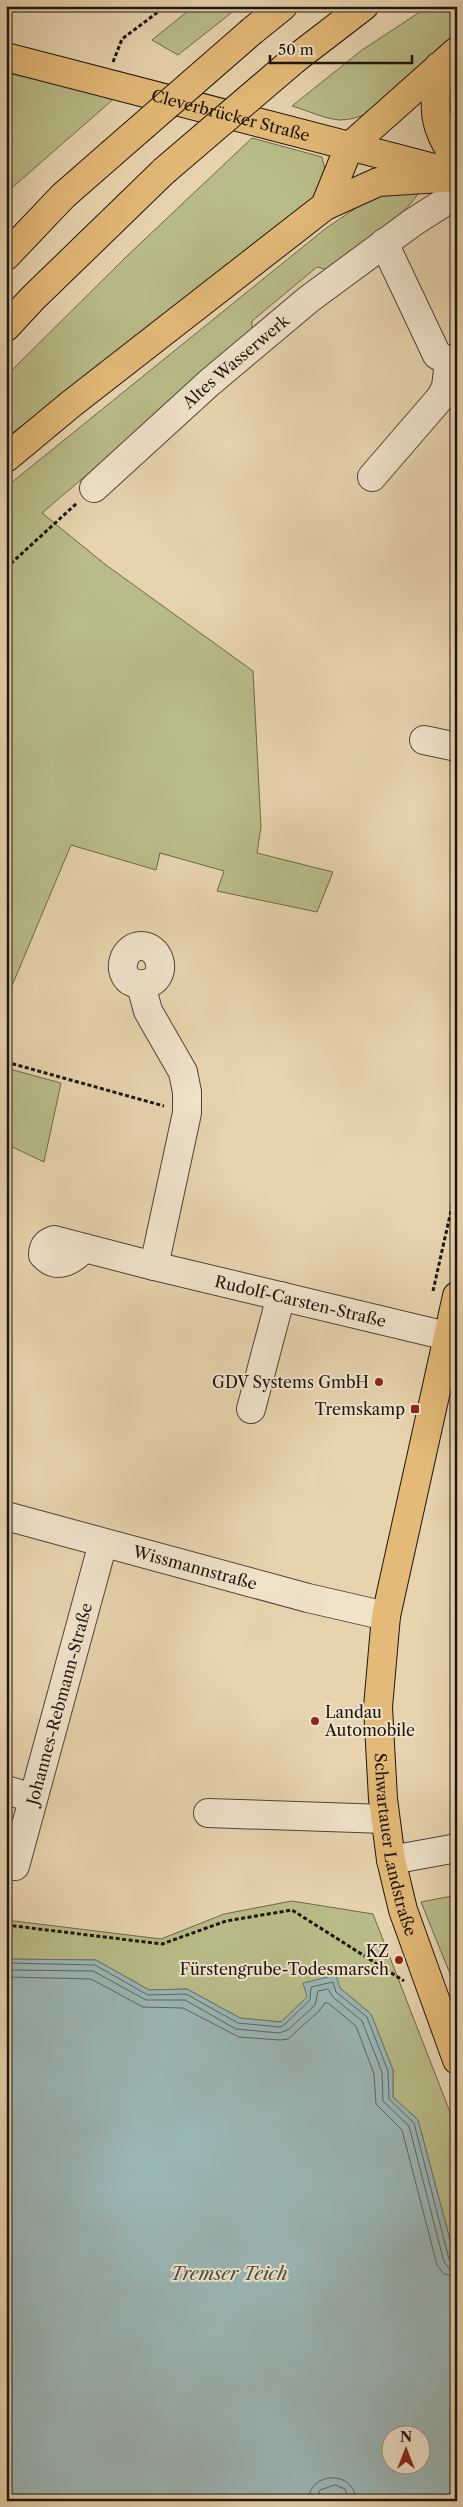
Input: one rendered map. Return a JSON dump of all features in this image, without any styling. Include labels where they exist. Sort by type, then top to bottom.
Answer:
[{"type":"main road","points":[[6,256],[63,196],[283,6]]},
{"type":"main road","points":[[6,326],[32,298],[164,171],[295,59],[364,6]]},
{"type":"main road","name":"Cleverbrücker Straße","points":[[6,57],[106,81],[457,175]]},
{"type":"main road","points":[[325,206],[349,146],[448,58]]},
{"type":"main road","points":[[448,58],[435,119],[443,142],[457,161]]},
{"type":"main road","points":[[6,458],[71,404],[325,206],[378,182],[457,175]]},
{"type":"main road","points":[[6,234],[63,196]]},
{"type":"main road","points":[[447,1336],[457,1296]]},
{"type":"main road","name":"Schwartauer Landstraße","points":[[447,1336],[386,1616],[378,1707],[385,1819],[391,1860],[403,1910],[434,2002],[457,2060]]},
{"type":"street","name":"Altes Wasserwerk","points":[[94,488],[231,365],[309,299],[384,243],[457,194]]},
{"type":"street","points":[[372,477],[441,397],[446,388],[453,360],[437,355],[384,243]]},
{"type":"street","points":[[424,740],[457,747]]},
{"type":"street","points":[[141,985],[148,1011],[183,1072],[187,1092],[187,1113],[154,1266]]},
{"type":"street","name":"Rudolf-Carsten-Straße","points":[[86,1248],[447,1336]]},
{"type":"street","points":[[251,1409],[281,1296]]},
{"type":"street","name":"Wissmannstraße","points":[[6,1516],[386,1616]]},
{"type":"street","name":"Johannes-Rebmann-Straße","points":[[15,1866],[103,1543]]},
{"type":"street","points":[[6,1790],[33,1798]]},
{"type":"street","points":[[208,1813],[385,1819]]},
{"type":"street","points":[[391,1860],[457,1848]]},
{"type":"path","points":[[106,81],[122,40],[166,6]]},
{"type":"path","points":[[6,568],[94,488]]},
{"type":"path","points":[[6,1062],[187,1113]]},
{"type":"path","points":[[6,1925],[162,1944],[226,1921],[292,1910],[434,2002]]},
{"type":"green space","points":[[194,6],[240,6],[178,55],[152,40]]},
{"type":"green space","points":[[429,6],[457,6],[457,42],[403,91],[387,102],[356,118],[334,119],[292,106],[362,50]]},
{"type":"green space","points":[[6,73],[117,96],[6,193]]},
{"type":"green space","points":[[252,138],[322,157],[326,174],[319,196],[6,438],[6,376],[127,256]]},
{"type":"green space","points":[[423,187],[393,222],[332,271],[317,267],[252,321],[252,334],[42,513],[106,565],[253,671],[261,827],[257,853],[333,872],[317,912],[217,891],[224,871],[160,853],[156,870],[71,845],[6,1000],[6,487],[325,229],[378,193]]},
{"type":"green space","points":[[6,1068],[61,1083],[44,1162],[6,1144]]},
{"type":"green space","points":[[457,1895],[457,1991],[421,1902]]},
{"type":"green space","points":[[292,1901],[373,1914],[457,2130],[457,2266],[418,2120],[393,2097],[393,2070],[371,2014],[340,1988],[307,1997],[281,2022],[240,2018],[187,1989],[149,1990],[96,1960],[6,1959],[6,1920],[161,1939],[224,1914]]},
{"type":"water","name":"Tremser Teich","points":[[6,1959],[96,1960],[149,1990],[187,1989],[240,2018],[281,2022],[307,1997],[303,1983],[336,1975],[340,1988],[371,2014],[393,2070],[393,2097],[418,2120],[457,2266],[457,2501],[338,2501],[336,2496],[319,2501],[6,2501]]},
{"type":"place","name":"GDV Systems GmbH","points":[[379,1382]]},
{"type":"place","name":"Tremskamp","points":[[415,1409]]},
{"type":"place","name":"Landau Automobile","points":[[315,1721]]},
{"type":"place","name":"KZ Fürstengrube-Todesmarsch","points":[[399,1960]]}]
